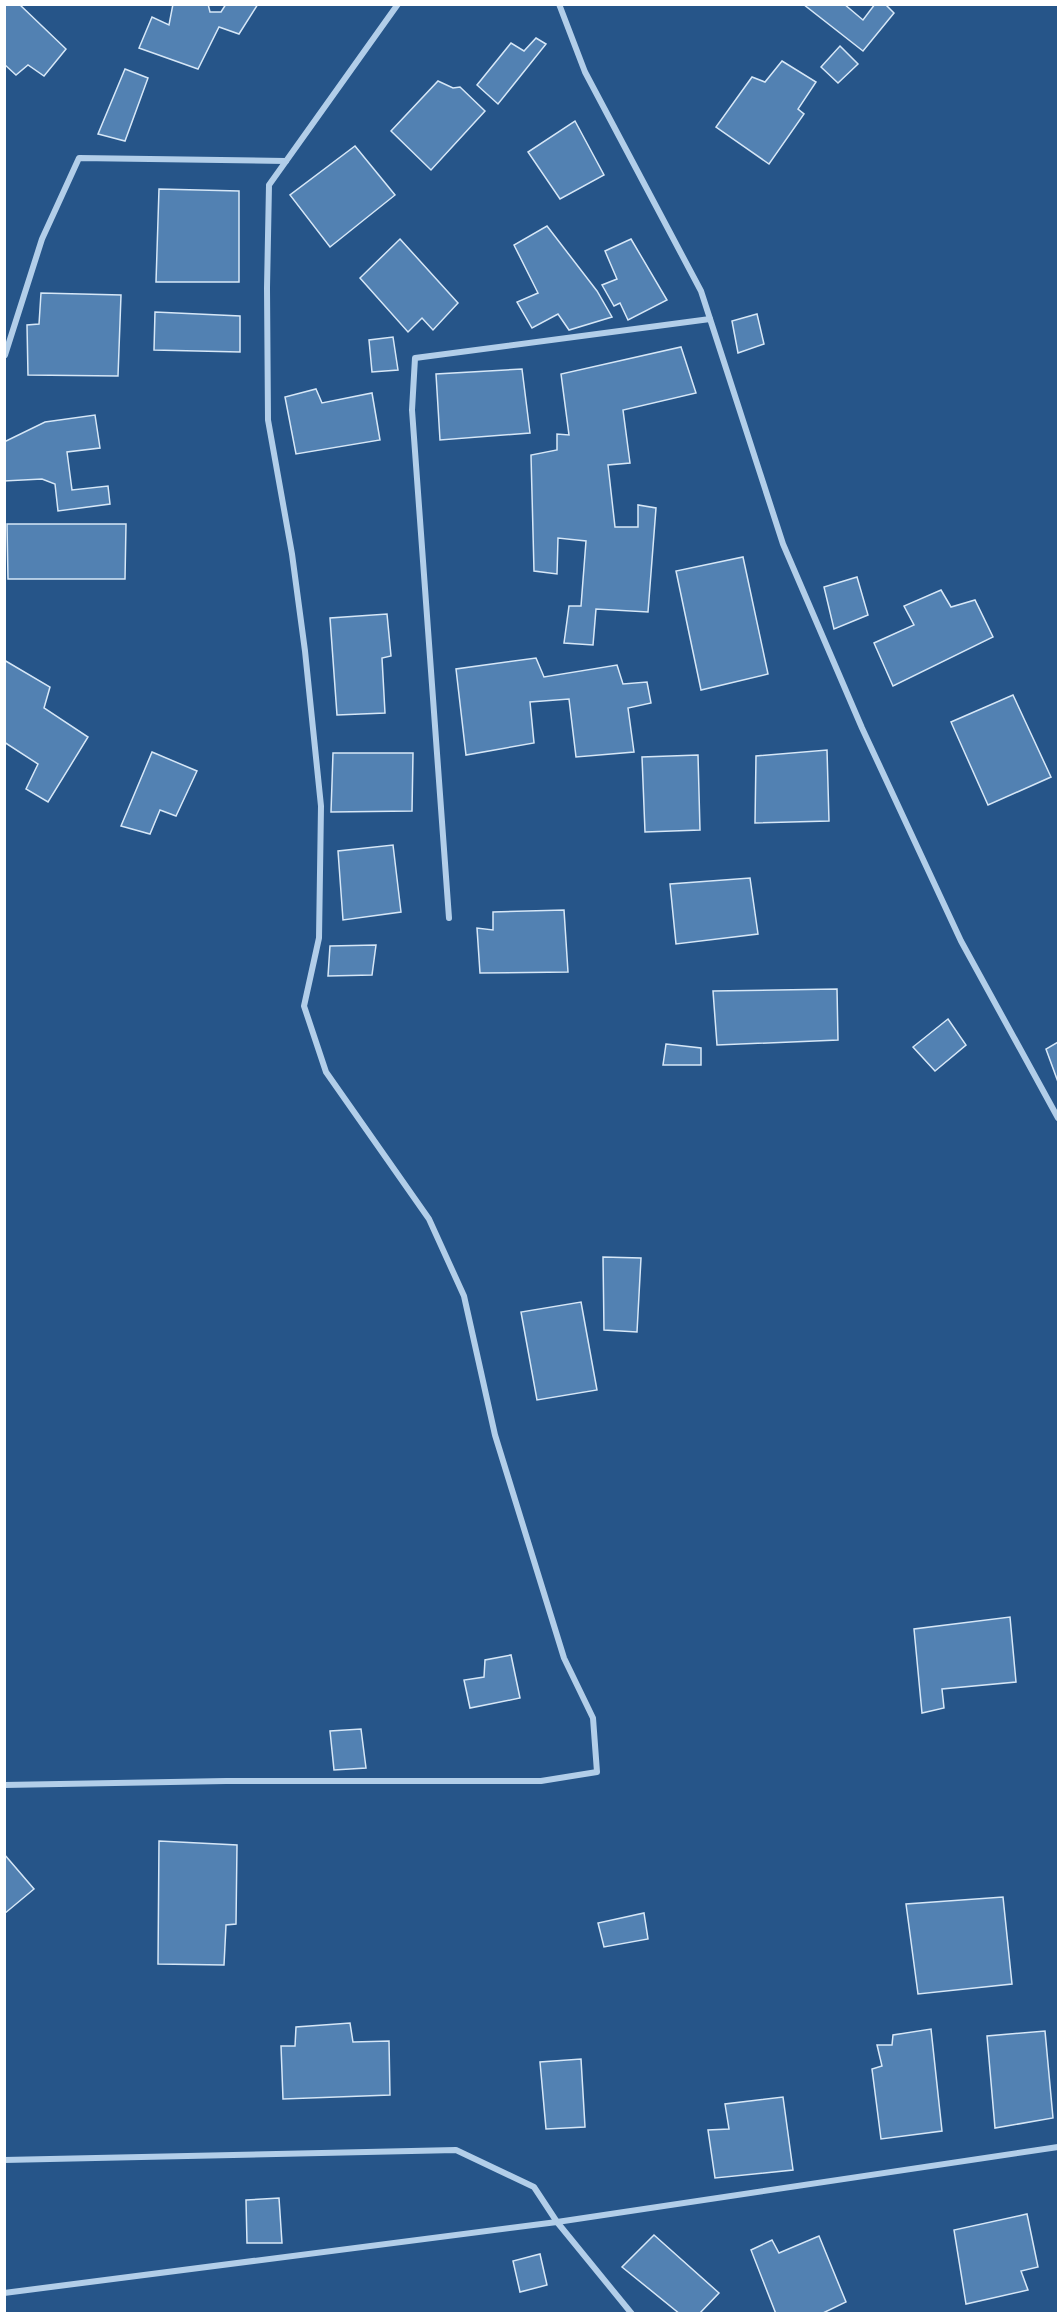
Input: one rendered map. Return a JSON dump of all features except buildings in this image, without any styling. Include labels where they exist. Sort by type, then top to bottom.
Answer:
[{"type":"street","points":[[4,1785],[226,1780],[542,1781],[597,1772],[593,1718],[564,1658],[502,1457],[464,1296],[429,1219],[327,1072],[304,1006],[319,938],[321,806],[305,651],[292,554],[268,420],[269,184],[398,4]]},
{"type":"street","points":[[559,4],[585,72],[701,291],[783,544],[862,728],[961,941],[1059,1118]]},
{"type":"street","points":[[5,355],[42,239],[79,158],[286,161]]},
{"type":"street","points":[[449,918],[412,410],[416,358],[710,319]]},
{"type":"street","points":[[4,2293],[557,2222],[1059,2147]]},
{"type":"street","points":[[4,2160],[456,2150],[534,2187],[557,2222],[632,2313]]}]
